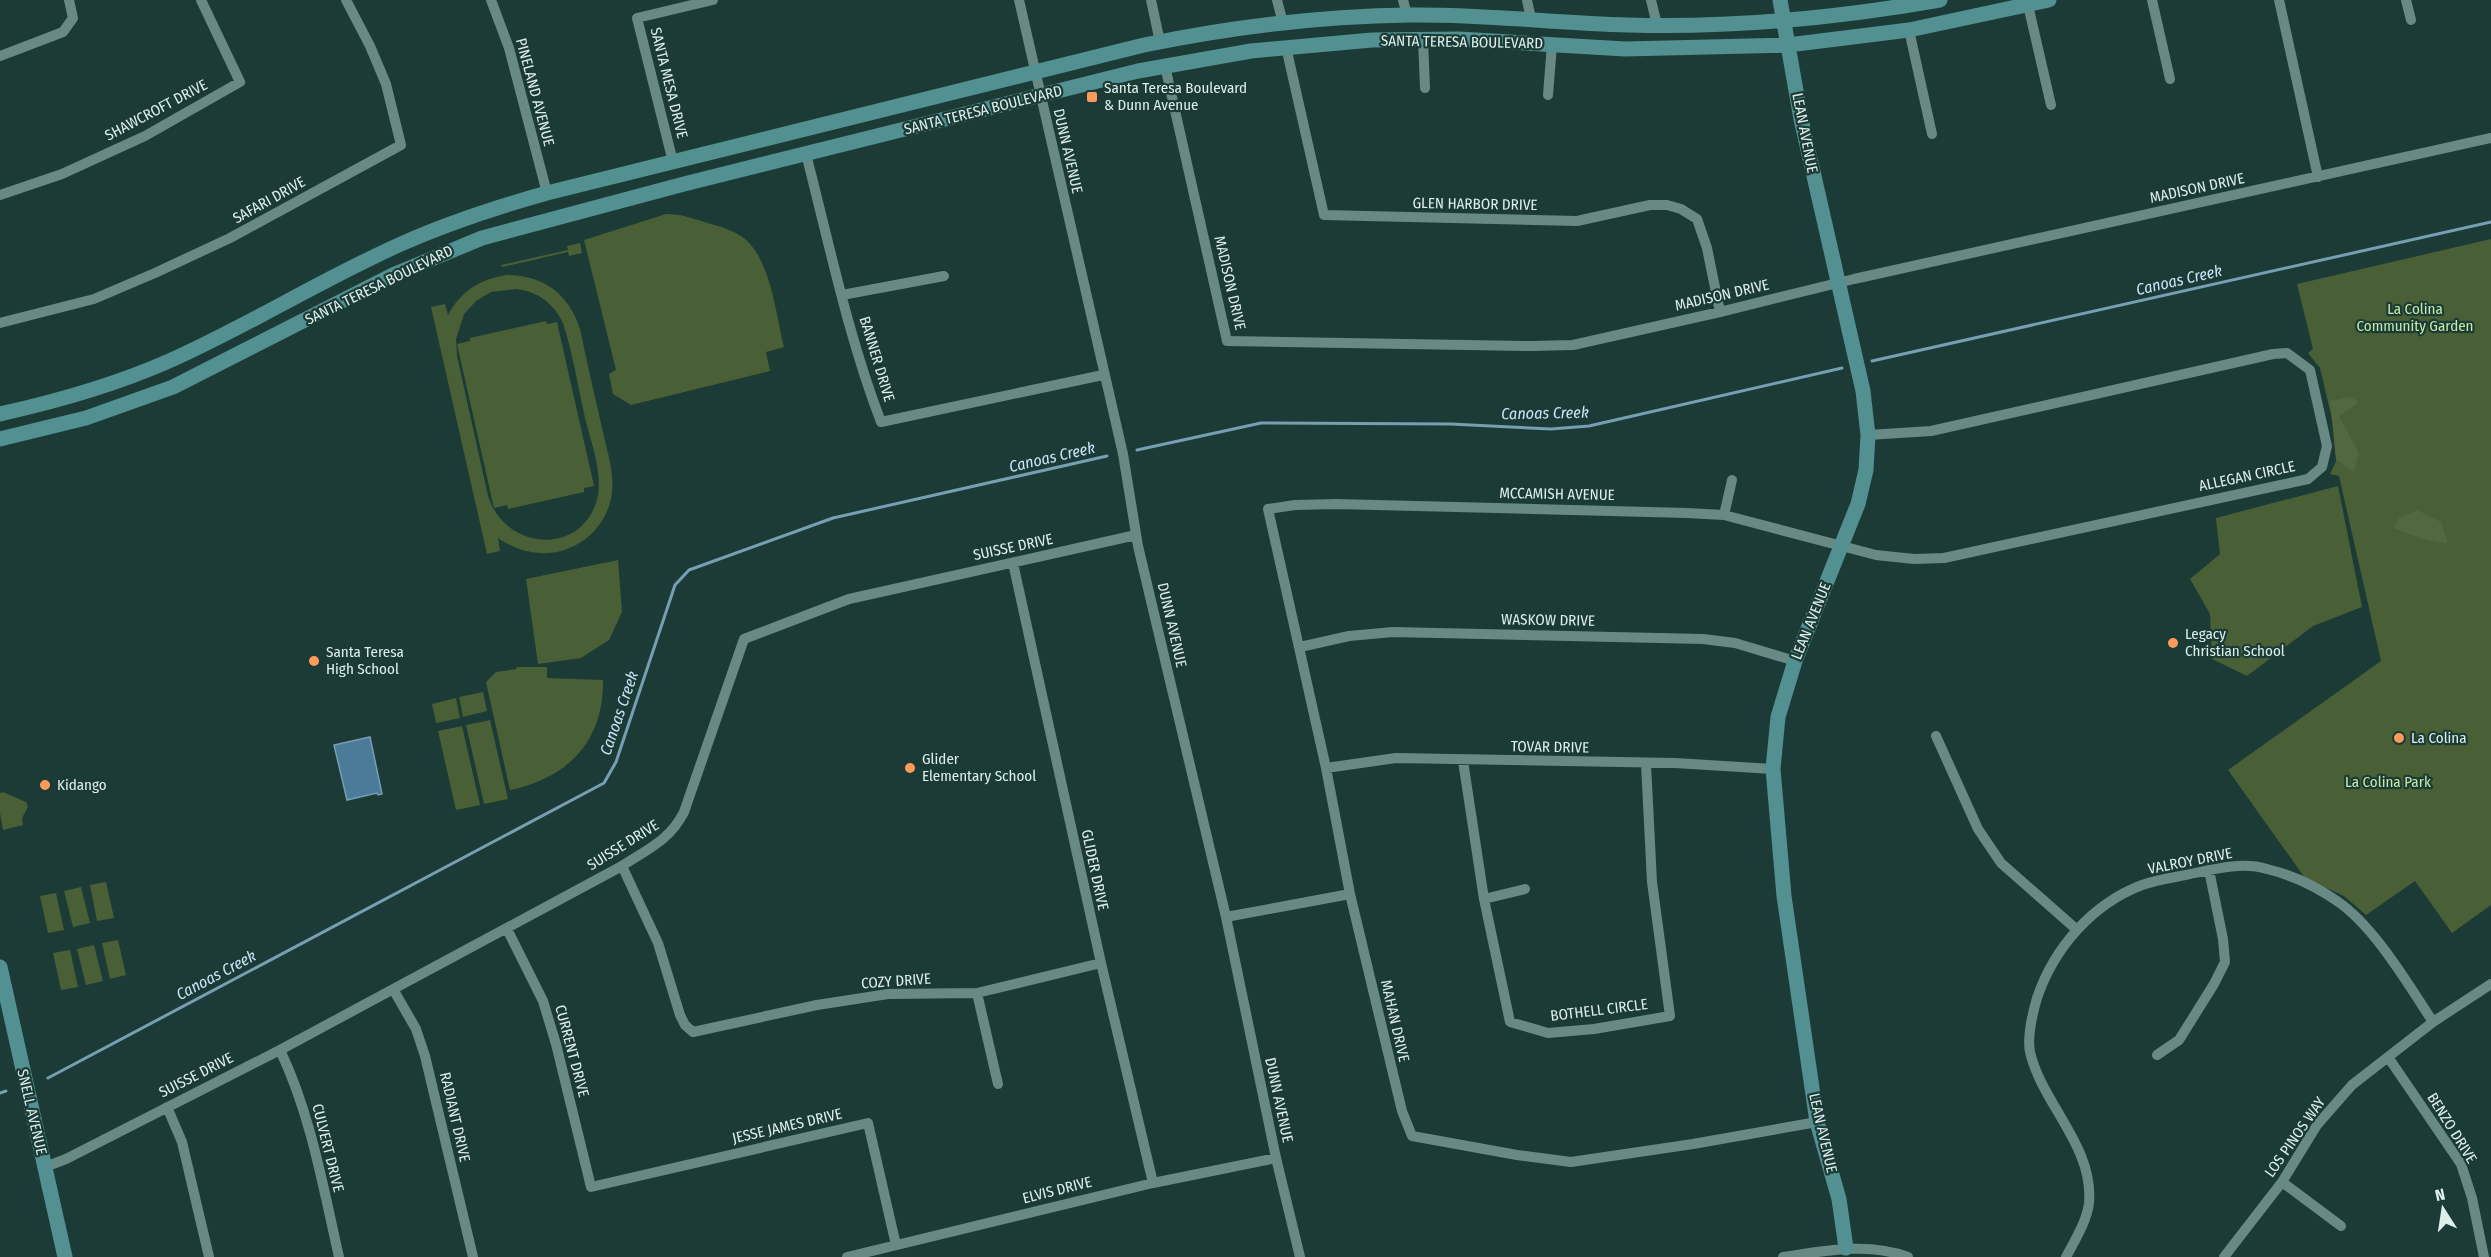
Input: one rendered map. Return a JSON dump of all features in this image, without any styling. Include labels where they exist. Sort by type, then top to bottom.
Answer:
[{"type":"main road","name":"LEAN AVENUE","points":[[1780,0],[1801,119],[1863,391],[1868,435],[1866,470],[1858,504],[1795,661],[1778,717],[1773,769],[1784,896],[1817,1122],[1839,1199],[1846,1248]]},
{"type":"main road","name":"SANTA TERESA BOULEVARD","points":[[0,414],[61,399],[167,362],[219,338],[399,244],[458,220],[547,193],[1160,42],[1283,23],[1405,8],[1531,19],[1657,25],[1784,21],[1940,0]]},
{"type":"main road","name":"SANTA TERESA BOULEVARD","points":[[0,439],[95,415],[173,387],[393,275],[474,241],[559,216],[1165,66],[1218,55],[1286,46],[1372,40],[1423,39],[1667,49],[1788,45],[1909,30],[2049,0]]},
{"type":"main road","name":"SNELL AVENUE","points":[[0,967],[4,1008],[45,1167],[65,1257]]},
{"type":"street","points":[[0,56],[63,32],[73,18],[69,0]]},
{"type":"street","name":"SHAWCROFT DRIVE","points":[[0,195],[62,174],[146,136],[240,82],[201,0]]},
{"type":"street","name":"SAFARI DRIVE","points":[[0,324],[94,299],[155,273],[230,238],[401,145],[386,84],[370,46],[346,0]]},
{"type":"street","name":"PINELAND AVENUE","points":[[491,0],[509,48],[547,193]]},
{"type":"street","name":"SANTA MESA DRIVE","points":[[673,162],[637,18],[713,0]]},
{"type":"street","name":"DUNN AVENUE","points":[[1019,0],[1123,454],[1136,535],[1226,917],[1276,1158],[1300,1257]]},
{"type":"street","points":[[1151,0],[1160,42]]},
{"type":"street","points":[[1277,0],[1283,23]]},
{"type":"street","points":[[1527,0],[1531,19]]},
{"type":"street","points":[[1651,0],[1657,25]]},
{"type":"street","points":[[2151,0],[2170,79]]},
{"type":"street","points":[[2279,0],[2318,177]]},
{"type":"street","points":[[2406,0],[2410,20]]},
{"type":"street","points":[[2028,4],[2051,105]]},
{"type":"street","points":[[1909,30],[1932,134]]},
{"type":"street","points":[[1423,39],[1425,88]]},
{"type":"street","points":[[1548,95],[1552,44]]},
{"type":"street","name":"GLEN HARBOR DRIVE","points":[[1286,46],[1324,215],[1577,221],[1650,205],[1667,205],[1681,209],[1697,219],[1707,248],[1720,312]]},
{"type":"street","name":"MADISON DRIVE","points":[[1165,66],[1227,341],[1573,345],[1838,283],[2491,138]]},
{"type":"street","name":"BANNER DRIVE","points":[[806,154],[842,295],[881,422],[1104,375]]},
{"type":"street","points":[[842,295],[944,276]]},
{"type":"street","name":"ALLEGAN CIRCLE","points":[[1842,545],[1876,555],[1914,560],[1959,556],[2308,479],[2322,467],[2327,446],[2310,370],[2287,353],[2273,354],[1931,431],[1868,435]]},
{"type":"street","points":[[1724,515],[1731,480]]},
{"type":"street","name":"MCCAMISH AVENUE","points":[[1268,509],[1295,504],[1336,504],[1724,515],[1842,545]]},
{"type":"street","name":"MAHAN DRIVE","points":[[1268,509],[1326,768],[1350,894],[1402,1111],[1412,1136],[1516,1155],[1571,1162],[1693,1144],[1817,1122]]},
{"type":"street","name":"SUISSE DRIVE","points":[[45,1167],[66,1159],[280,1050],[622,866],[665,838],[676,828],[684,812],[744,639],[849,599],[1136,535]]},
{"type":"street","name":"GLIDER DRIVE","points":[[1013,563],[1152,1183]]},
{"type":"street","name":"WASKOW DRIVE","points":[[1300,647],[1349,636],[1393,632],[1703,639],[1735,644],[1795,661]]},
{"type":"street","points":[[1936,736],[1978,829],[2001,863],[2076,929]]},
{"type":"street","name":"TOVAR DRIVE","points":[[1326,768],[1396,758],[1675,763],[1773,769]]},
{"type":"street","name":"BOTHELL CIRCLE","points":[[1463,761],[1484,899],[1510,1022],[1548,1033],[1594,1029],[1670,1016],[1652,882],[1646,764]]},
{"type":"street","name":"COZY DRIVE","points":[[622,866],[658,944],[680,1015],[685,1025],[693,1032],[817,1005],[888,994],[977,993],[1101,963]]},
{"type":"street","name":"VALROY DRIVE","points":[[2067,1257],[2087,1214],[2089,1186],[2084,1161],[2041,1078],[2030,1050],[2036,1000],[2048,969],[2076,929],[2117,897],[2143,885],[2209,870],[2237,866],[2266,868],[2319,890],[2340,903],[2369,930],[2433,1022]]},
{"type":"street","points":[[2157,1055],[2179,1040],[2214,984],[2224,962],[2223,939],[2209,870]]},
{"type":"street","points":[[1484,899],[1525,889]]},
{"type":"street","points":[[1226,917],[1350,894]]},
{"type":"street","name":"CURRENT DRIVE","points":[[507,929],[543,1001],[556,1044],[591,1187]]},
{"type":"street","name":"LOS PINOS WAY","points":[[2224,1257],[2282,1182],[2324,1117],[2352,1085],[2433,1022],[2491,984]]},
{"type":"street","name":"RADIANT DRIVE","points":[[393,989],[416,1029],[425,1056],[473,1257]]},
{"type":"street","points":[[977,993],[998,1084]]},
{"type":"street","name":"CULVERT DRIVE","points":[[280,1050],[294,1078],[306,1114],[339,1257]]},
{"type":"street","name":"BENZO DRIVE","points":[[2388,1057],[2461,1164],[2472,1198],[2484,1257]]},
{"type":"street","points":[[168,1107],[182,1142],[209,1257]]},
{"type":"street","name":"JESSE JAMES DRIVE","points":[[591,1187],[867,1123],[896,1245]]},
{"type":"street","name":"ELVIS DRIVE","points":[[847,1257],[1152,1183],[1276,1158]]},
{"type":"street","points":[[2282,1182],[2341,1226]]},
{"type":"street","points":[[1783,1257],[1846,1248],[1879,1250],[1908,1257]]},
{"type":"green space","points":[[666,214],[688,217],[728,230],[745,239],[754,249],[767,274],[784,347],[766,352],[770,371],[631,405],[613,394],[609,374],[616,370],[584,240]]},
{"type":"green space","name":"La Colina Park","points":[[2491,239],[2491,905],[2452,933],[2415,881],[2366,915],[2344,896],[2305,878],[2228,770],[2381,661],[2339,476],[2330,474],[2338,457],[2336,436],[2320,368],[2308,353],[2313,349],[2297,284]]},
{"type":"green space","points":[[580,243],[582,253],[569,256],[568,252],[502,267],[501,265],[568,250],[567,246]]},
{"type":"green space","points":[[520,276],[543,283],[553,289],[569,306],[580,329],[608,454],[612,491],[608,510],[592,534],[576,545],[558,552],[540,553],[522,550],[498,538],[500,551],[487,554],[431,307],[445,304],[448,315],[465,293],[480,283],[497,277]],"holes":[[[517,289],[545,300],[563,323],[595,457],[599,486],[591,515],[578,529],[563,537],[545,540],[528,537],[511,528],[497,515],[488,496],[457,356],[456,339],[464,314],[476,301],[491,292]]]},
{"type":"green space","points":[[546,321],[547,324],[557,322],[594,486],[584,488],[584,492],[508,509],[507,505],[494,508],[457,344],[470,341],[470,338]]},
{"type":"green space","points":[[2351,397],[2359,402],[2339,416],[2359,453],[2354,472],[2336,460],[2330,401]]},
{"type":"green space","points":[[2338,486],[2362,607],[2313,626],[2247,676],[2212,659],[2210,614],[2190,579],[2220,554],[2216,518]]},
{"type":"green space","points":[[2417,510],[2441,522],[2448,544],[2419,538],[2393,528],[2399,518]]},
{"type":"green space","points":[[618,560],[622,612],[609,640],[581,658],[538,664],[526,579]]},
{"type":"green space","points":[[517,667],[547,667],[547,678],[603,680],[602,702],[597,721],[579,753],[549,776],[510,790],[486,682],[496,672]]},
{"type":"green space","points":[[483,692],[487,711],[463,717],[459,697]]},
{"type":"green space","points":[[456,698],[460,718],[436,723],[432,704]]},
{"type":"green space","points":[[490,720],[508,799],[484,804],[466,725]]},
{"type":"green space","points":[[462,726],[480,805],[456,810],[438,731]]},
{"type":"green space","points":[[3,792],[26,802],[28,807],[22,818],[23,825],[3,830],[0,793]]},
{"type":"green space","points":[[106,882],[114,918],[97,921],[90,885]]},
{"type":"green space","points":[[81,887],[90,923],[73,927],[64,891]]},
{"type":"green space","points":[[56,893],[64,930],[48,933],[40,896]]},
{"type":"green space","points":[[118,940],[126,975],[110,979],[102,943]]},
{"type":"green space","points":[[94,945],[103,981],[86,985],[77,949]]},
{"type":"green space","points":[[70,950],[78,987],[61,990],[53,953]]},
{"type":"water","points":[[370,737],[382,794],[377,793],[347,800],[334,745]]},
{"type":"waterway","name":"Canoas Creek","points":[[1872,361],[2491,222]]},
{"type":"waterway","name":"Canoas Creek","points":[[1137,450],[1261,423],[1451,424],[1551,429],[1589,426],[1842,368]]},
{"type":"waterway","name":"Canoas Creek","points":[[48,1078],[604,783],[616,762],[675,585],[689,570],[833,518],[1107,456]]},
{"type":"waterway","name":"Canoas Creek","points":[[0,1093],[6,1091]]},
{"type":"place","name":"Santa Teresa Boulevard & Dunn Avenue","points":[[1092,97]]},
{"type":"place","name":"Legacy Christian School","points":[[2173,643]]},
{"type":"place","name":"Santa Teresa High School","points":[[314,661]]},
{"type":"place","name":"La Colina","points":[[2399,738]]},
{"type":"place","name":"Glider Elementary School","points":[[910,768]]},
{"type":"place","name":"Kidango","points":[[45,785]]},
{"type":"park label","name":"La Colina Community Garden","points":[[2415,318]]}]
